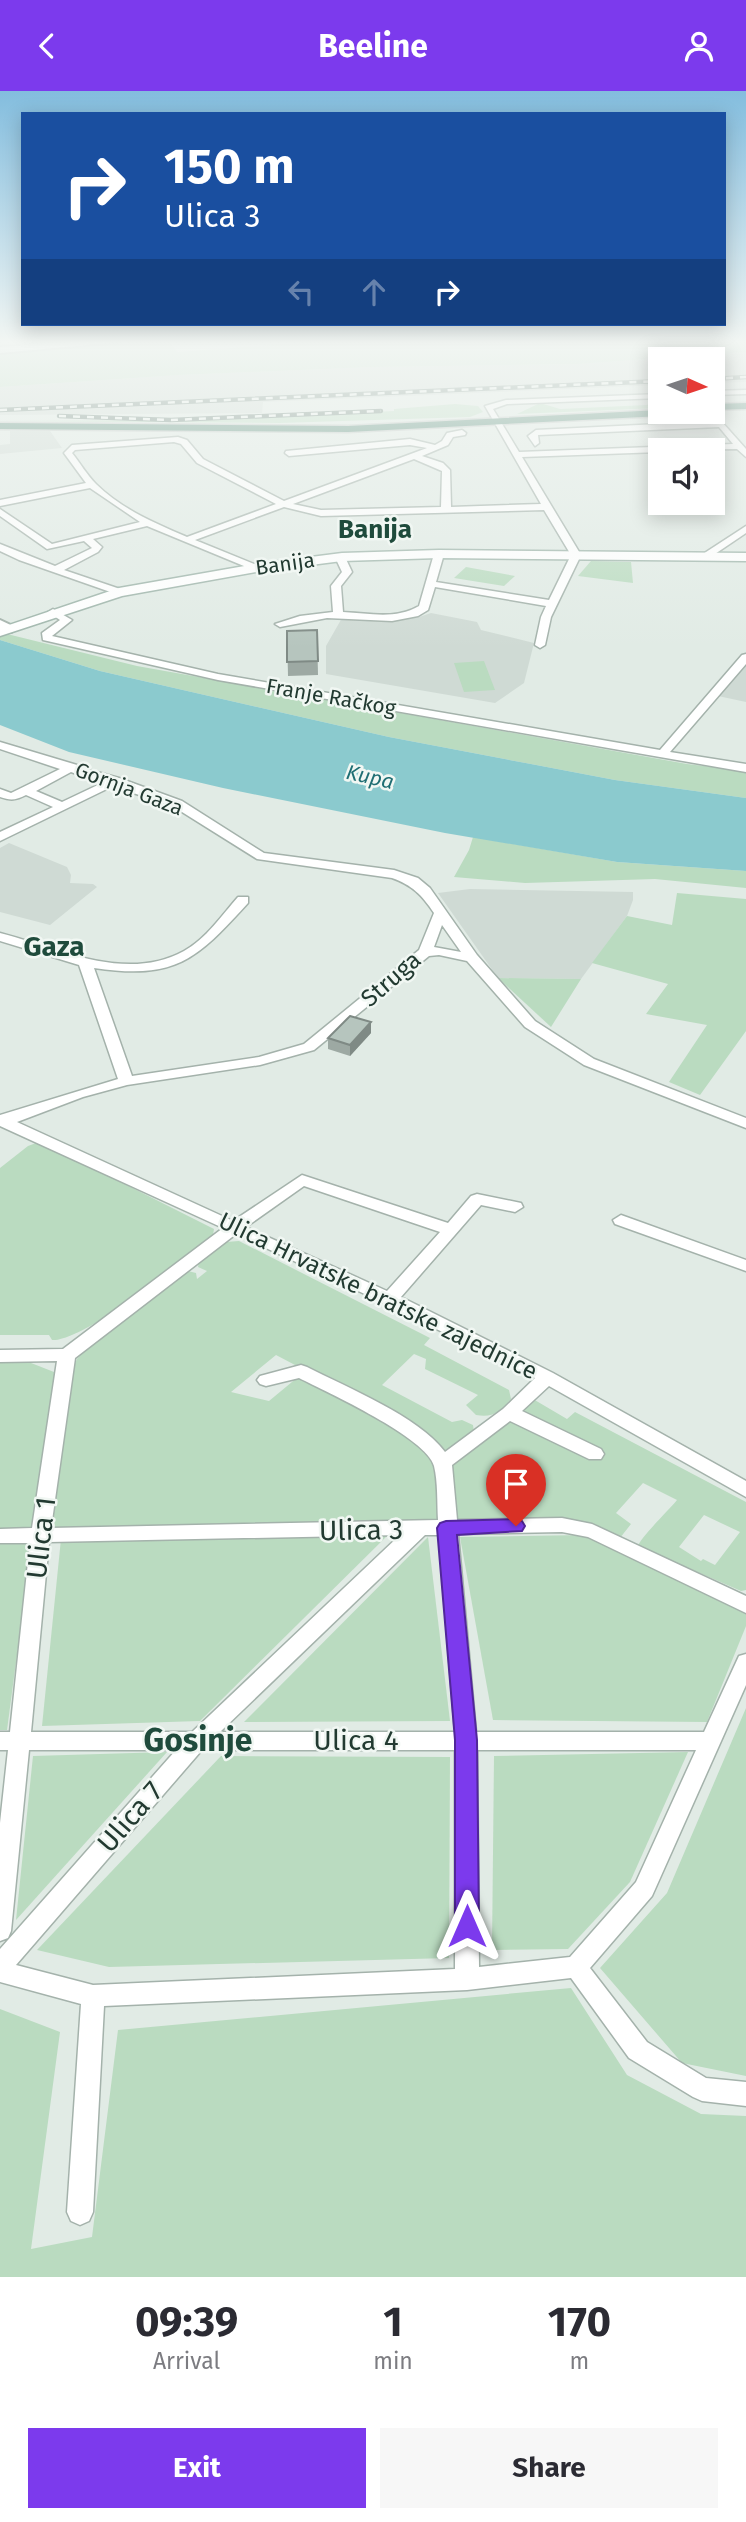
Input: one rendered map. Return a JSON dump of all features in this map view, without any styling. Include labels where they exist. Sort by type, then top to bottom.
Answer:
[{"type":"main road","name":"Banija","points":[[4,628],[119,592],[256,568],[340,557],[439,554],[746,557]]},
{"type":"street","points":[[118,444],[72,448],[68,453],[92,485],[127,511],[256,568]]},
{"type":"street","points":[[185,444],[194,456],[208,466],[284,504],[321,513],[548,507]]},
{"type":"street","points":[[289,453],[388,444]]},
{"type":"street","points":[[419,444],[436,448]]},
{"type":"street","points":[[189,539],[443,444]]},
{"type":"street","points":[[512,444],[576,555],[546,617],[540,645]]},
{"type":"street","points":[[536,444],[538,448]]},
{"type":"street","points":[[517,453],[538,448],[739,446],[746,454]]},
{"type":"street","points":[[414,456],[440,465],[446,470],[446,511]]},
{"type":"street","points":[[0,503],[92,485]]},
{"type":"street","points":[[0,512],[50,547],[150,522]]},
{"type":"street","points":[[706,556],[746,529]]},
{"type":"street","points":[[56,570],[97,547],[86,538]]},
{"type":"street","points":[[0,547],[119,592]]},
{"type":"street","points":[[279,624],[338,615],[393,618],[417,613],[424,608],[439,554]]},
{"type":"street","points":[[338,615],[336,586],[347,572],[340,557]]},
{"type":"street","points":[[432,584],[553,604]]},
{"type":"street","name":"Franje Račkog","points":[[53,613],[67,619],[46,635],[47,638],[96,651],[218,677],[663,753]]},
{"type":"street","points":[[663,753],[746,657]]},
{"type":"street","name":"Gornja Gaza","points":[[0,745],[178,804],[261,856],[394,874],[413,881],[425,891],[440,914]]},
{"type":"street","points":[[663,753],[746,768]]},
{"type":"street","points":[[4,798],[26,791],[73,767]]},
{"type":"street","points":[[0,837],[115,781]]},
{"type":"street","points":[[26,791],[64,807]]},
{"type":"street","points":[[0,937],[85,961],[141,970],[167,964],[191,952],[243,900]]},
{"type":"street","points":[[440,914],[472,958],[530,1024],[589,1062],[746,1123]]},
{"type":"street","name":"Struga","points":[[3,1121],[78,1094],[126,1081],[260,1061],[309,1047],[425,952],[440,914]]},
{"type":"street","points":[[425,952],[439,951],[472,958]]},
{"type":"street","points":[[85,961],[126,1081]]},
{"type":"street","name":"Ulica Hrvatske bratske zajednice","points":[[3,1121],[390,1299],[547,1377],[746,1490]]},
{"type":"street","points":[[0,1356],[67,1355],[235,1227],[302,1180],[451,1230]]},
{"type":"street","points":[[390,1299],[477,1199],[515,1207]]},
{"type":"street","points":[[621,1220],[746,1266]]},
{"type":"street","name":"Ulica 1","points":[[0,1931],[10,1741],[67,1355]]},
{"type":"street","points":[[266,1380],[301,1371],[402,1425],[429,1444],[443,1463],[446,1528],[466,1740],[467,1979]]},
{"type":"street","points":[[443,1463],[509,1412],[547,1377]]},
{"type":"street","points":[[509,1412],[596,1454]]},
{"type":"street","name":"Ulica 3","points":[[0,1536],[562,1525],[592,1531],[746,1605]]},
{"type":"street","name":"Ulica 7","points":[[0,1966],[198,1740],[419,1529]]},
{"type":"street","points":[[0,1971],[93,1996],[467,1979],[576,1967],[643,1889],[746,1663]]},
{"type":"street","name":"Ulica 4","points":[[10,1741],[711,1741]]},
{"type":"street","points":[[576,1967],[638,2050],[702,2089],[746,2094]]},
{"type":"street","points":[[80,2212],[93,1996]]},
{"type":"shaded area","points":[[59,444],[62,448],[0,454],[0,445]]},
{"type":"shaded area","points":[[431,613],[477,622],[481,630],[534,643],[524,683],[495,703],[326,674],[326,646],[342,618],[416,618]]},
{"type":"shaded area","points":[[746,666],[746,702],[718,696]]},
{"type":"shaded area","points":[[9,843],[67,867],[71,875],[70,883],[93,884],[97,887],[50,925],[0,912],[0,848]]},
{"type":"shaded area","points":[[470,889],[633,892],[633,900],[627,916],[581,979],[498,978],[438,893]]},
{"type":"green space","points":[[591,561],[631,562],[633,583],[578,576]]},
{"type":"green space","points":[[466,567],[515,576],[504,586],[454,578]]},
{"type":"green space","points":[[7,634],[137,666],[687,764],[746,771],[746,798],[615,780],[389,737],[100,671],[0,640],[0,637]]},
{"type":"green space","points":[[484,661],[495,690],[464,692],[454,663]]},
{"type":"green space","points":[[473,837],[617,862],[746,871],[746,888],[655,879],[525,883],[454,877]]},
{"type":"green space","points":[[677,893],[746,899],[746,1031],[700,1095],[669,1082],[707,1025],[646,1014],[668,984],[592,963],[627,916],[672,925]]},
{"type":"green space","points":[[498,978],[581,979],[551,1027]]},
{"type":"green space","points":[[36,1143],[43,1143],[214,1229],[213,1235],[160,1279],[86,1328],[52,1340],[49,1335],[0,1335],[0,1168]]},
{"type":"green space","points":[[239,1241],[430,1338],[424,1345],[509,1390],[511,1399],[500,1411],[487,1416],[476,1415],[466,1405],[478,1395],[425,1369],[426,1359],[414,1354],[382,1385],[452,1422],[462,1420],[473,1425],[474,1432],[445,1452],[407,1424],[276,1355],[231,1392],[269,1401],[298,1377],[396,1425],[436,1456],[440,1521],[59,1532],[48,1528],[68,1379],[77,1359],[89,1345],[188,1271],[196,1273],[197,1279],[207,1271],[198,1267],[199,1261],[226,1242]]},
{"type":"green space","points":[[26,1361],[54,1372],[59,1380],[39,1520],[30,1531],[0,1533],[0,1362]]},
{"type":"green space","points":[[533,1399],[567,1419],[575,1412],[746,1502],[746,1590],[741,1591],[638,1546],[677,1500],[643,1483],[616,1513],[631,1524],[620,1538],[592,1527],[462,1523],[452,1518],[449,1467]],"holes":[[[704,1515],[740,1532],[715,1565],[703,1559],[701,1561],[679,1547]]]},
{"type":"green space","points":[[390,1533],[200,1721],[42,1726],[61,1539]]},
{"type":"green space","points":[[585,1535],[746,1613],[746,1626],[707,1722],[493,1720],[460,1537]]},
{"type":"green space","points":[[428,1537],[450,1721],[244,1722]]},
{"type":"green space","points":[[32,1541],[7,1730],[0,1730],[0,1543]]},
{"type":"green space","points":[[746,1708],[746,2076],[682,2063],[600,1968],[667,1893]]},
{"type":"green space","points":[[167,1752],[16,1920],[33,1756]]},
{"type":"green space","points":[[688,1752],[630,1882],[568,1949],[492,1950],[494,1756]]},
{"type":"green space","points":[[221,1756],[450,1757],[449,1958],[109,1967],[37,1950]]},
{"type":"green space","points":[[571,1988],[627,2075],[701,2114],[746,2116],[746,2277],[0,2277],[0,2009],[60,2032],[31,2249],[92,2237],[118,2030]]},
{"type":"water","name":"Kupa","points":[[0,640],[100,671],[389,737],[615,780],[746,798],[746,871],[617,862],[445,833],[223,788],[69,752],[0,725]]},
{"type":"building","points":[[317,630],[318,661],[287,662],[287,631]]},
{"type":"building","points":[[350,1016],[371,1022],[350,1045],[328,1038]]},
{"type":"district","name":"Banija","points":[[375,529]]},
{"type":"district","name":"Gaza","points":[[54,946]]},
{"type":"district","name":"Gosinje","points":[[198,1740]]},
{"type":"route","points":[[467,1926],[466,1740],[446,1528],[516,1526]]}]
